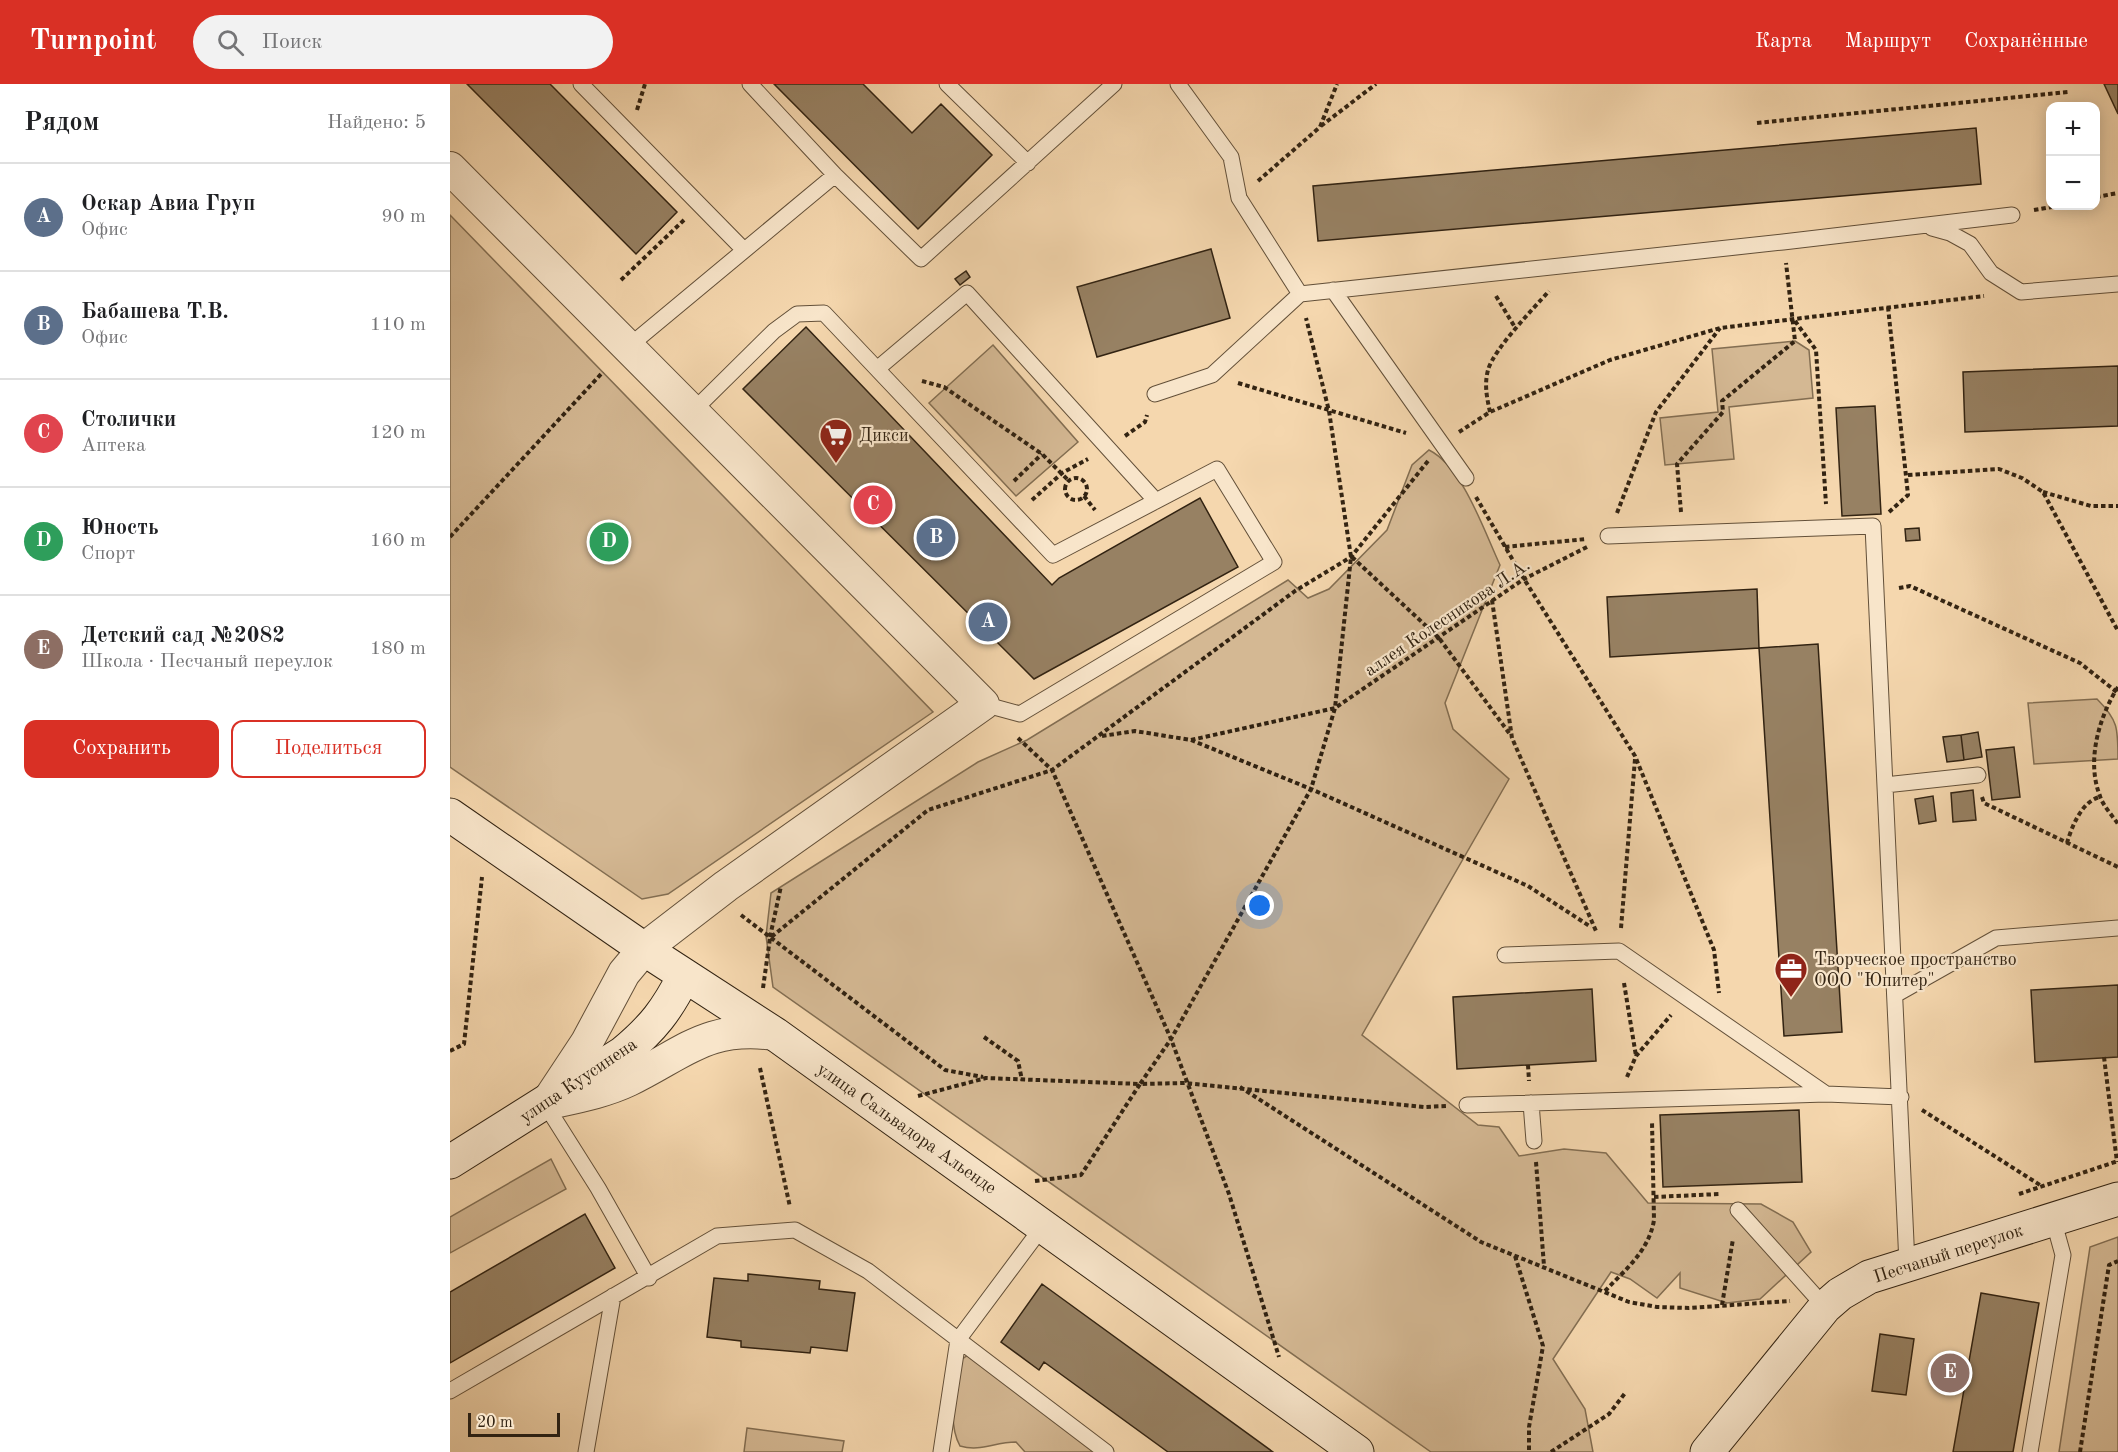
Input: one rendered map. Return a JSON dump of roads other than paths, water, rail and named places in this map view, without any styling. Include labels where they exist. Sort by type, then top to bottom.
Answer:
[{"type":"street","points":[[450,168],[983,704],[726,886],[644,949],[624,973],[587,1042],[545,1104]]},
{"type":"street","name":"улица Сальвадора Альенде","points":[[450,815],[644,949],[774,1034],[1357,1452]]},
{"type":"street","name":"улица Куусинена","points":[[450,1162],[624,1053],[649,1032],[669,1006],[684,976]]},
{"type":"street","points":[[545,1104],[627,1081],[709,1036],[737,1031],[774,1034]]},
{"type":"street","name":"Песчаный переулок","points":[[1707,1452],[1817,1298],[1840,1294],[1869,1277],[1907,1264],[2118,1199]]},
{"type":"lane","points":[[581,84],[744,250]]},
{"type":"lane","points":[[750,84],[835,175],[921,260],[1114,84]]},
{"type":"lane","points":[[947,84],[1028,163]]},
{"type":"lane","points":[[1178,84],[1231,157],[1239,198],[1300,294]]},
{"type":"lane","points":[[628,347],[835,175]]},
{"type":"lane","points":[[1155,394],[1212,375],[1300,294],[1783,243],[2012,215]]},
{"type":"lane","points":[[1926,226],[1950,233],[1970,244],[1991,273],[2021,292],[2118,284]]},
{"type":"lane","points":[[1333,290],[1466,478]]},
{"type":"lane","points":[[877,369],[967,292],[1156,501]]},
{"type":"lane","points":[[692,412],[774,331],[797,314],[824,313],[1053,555],[1217,469],[1274,562],[1020,714],[983,704]]},
{"type":"lane","points":[[1608,536],[1873,526],[1907,1264]]},
{"type":"lane","points":[[1885,785],[1977,775]]},
{"type":"lane","points":[[1895,995],[1996,938],[2118,928]]},
{"type":"lane","points":[[1505,955],[1619,951],[1826,1094]]},
{"type":"lane","points":[[1467,1105],[1826,1094],[1901,1097]]},
{"type":"lane","points":[[1531,1103],[1534,1141]]},
{"type":"lane","points":[[545,1104],[598,1188],[648,1278]]},
{"type":"lane","points":[[1738,1210],[1817,1298]]},
{"type":"lane","points":[[2030,1452],[2063,1255],[2053,1219]]},
{"type":"lane","points":[[941,1452],[958,1340],[1043,1227]]},
{"type":"lane","points":[[450,1391],[717,1236],[795,1230],[868,1271],[1106,1452]]},
{"type":"lane","points":[[586,1452],[613,1296]]},
{"type":"place","name":"Дикси","points":[[836,464]]},
{"type":"place","name":"Столички","points":[[873,505]]},
{"type":"place","name":"Бабашева Т.В.","points":[[936,538]]},
{"type":"place","name":"Юность","points":[[609,542]]},
{"type":"place","name":"Оскар Авиа Груп","points":[[988,622]]},
{"type":"place","name":"Творческое пространство ООО \"Юпитер\"","points":[[1791,998]]},
{"type":"place","name":"Детский сад №2082","points":[[1950,1373]]}]
